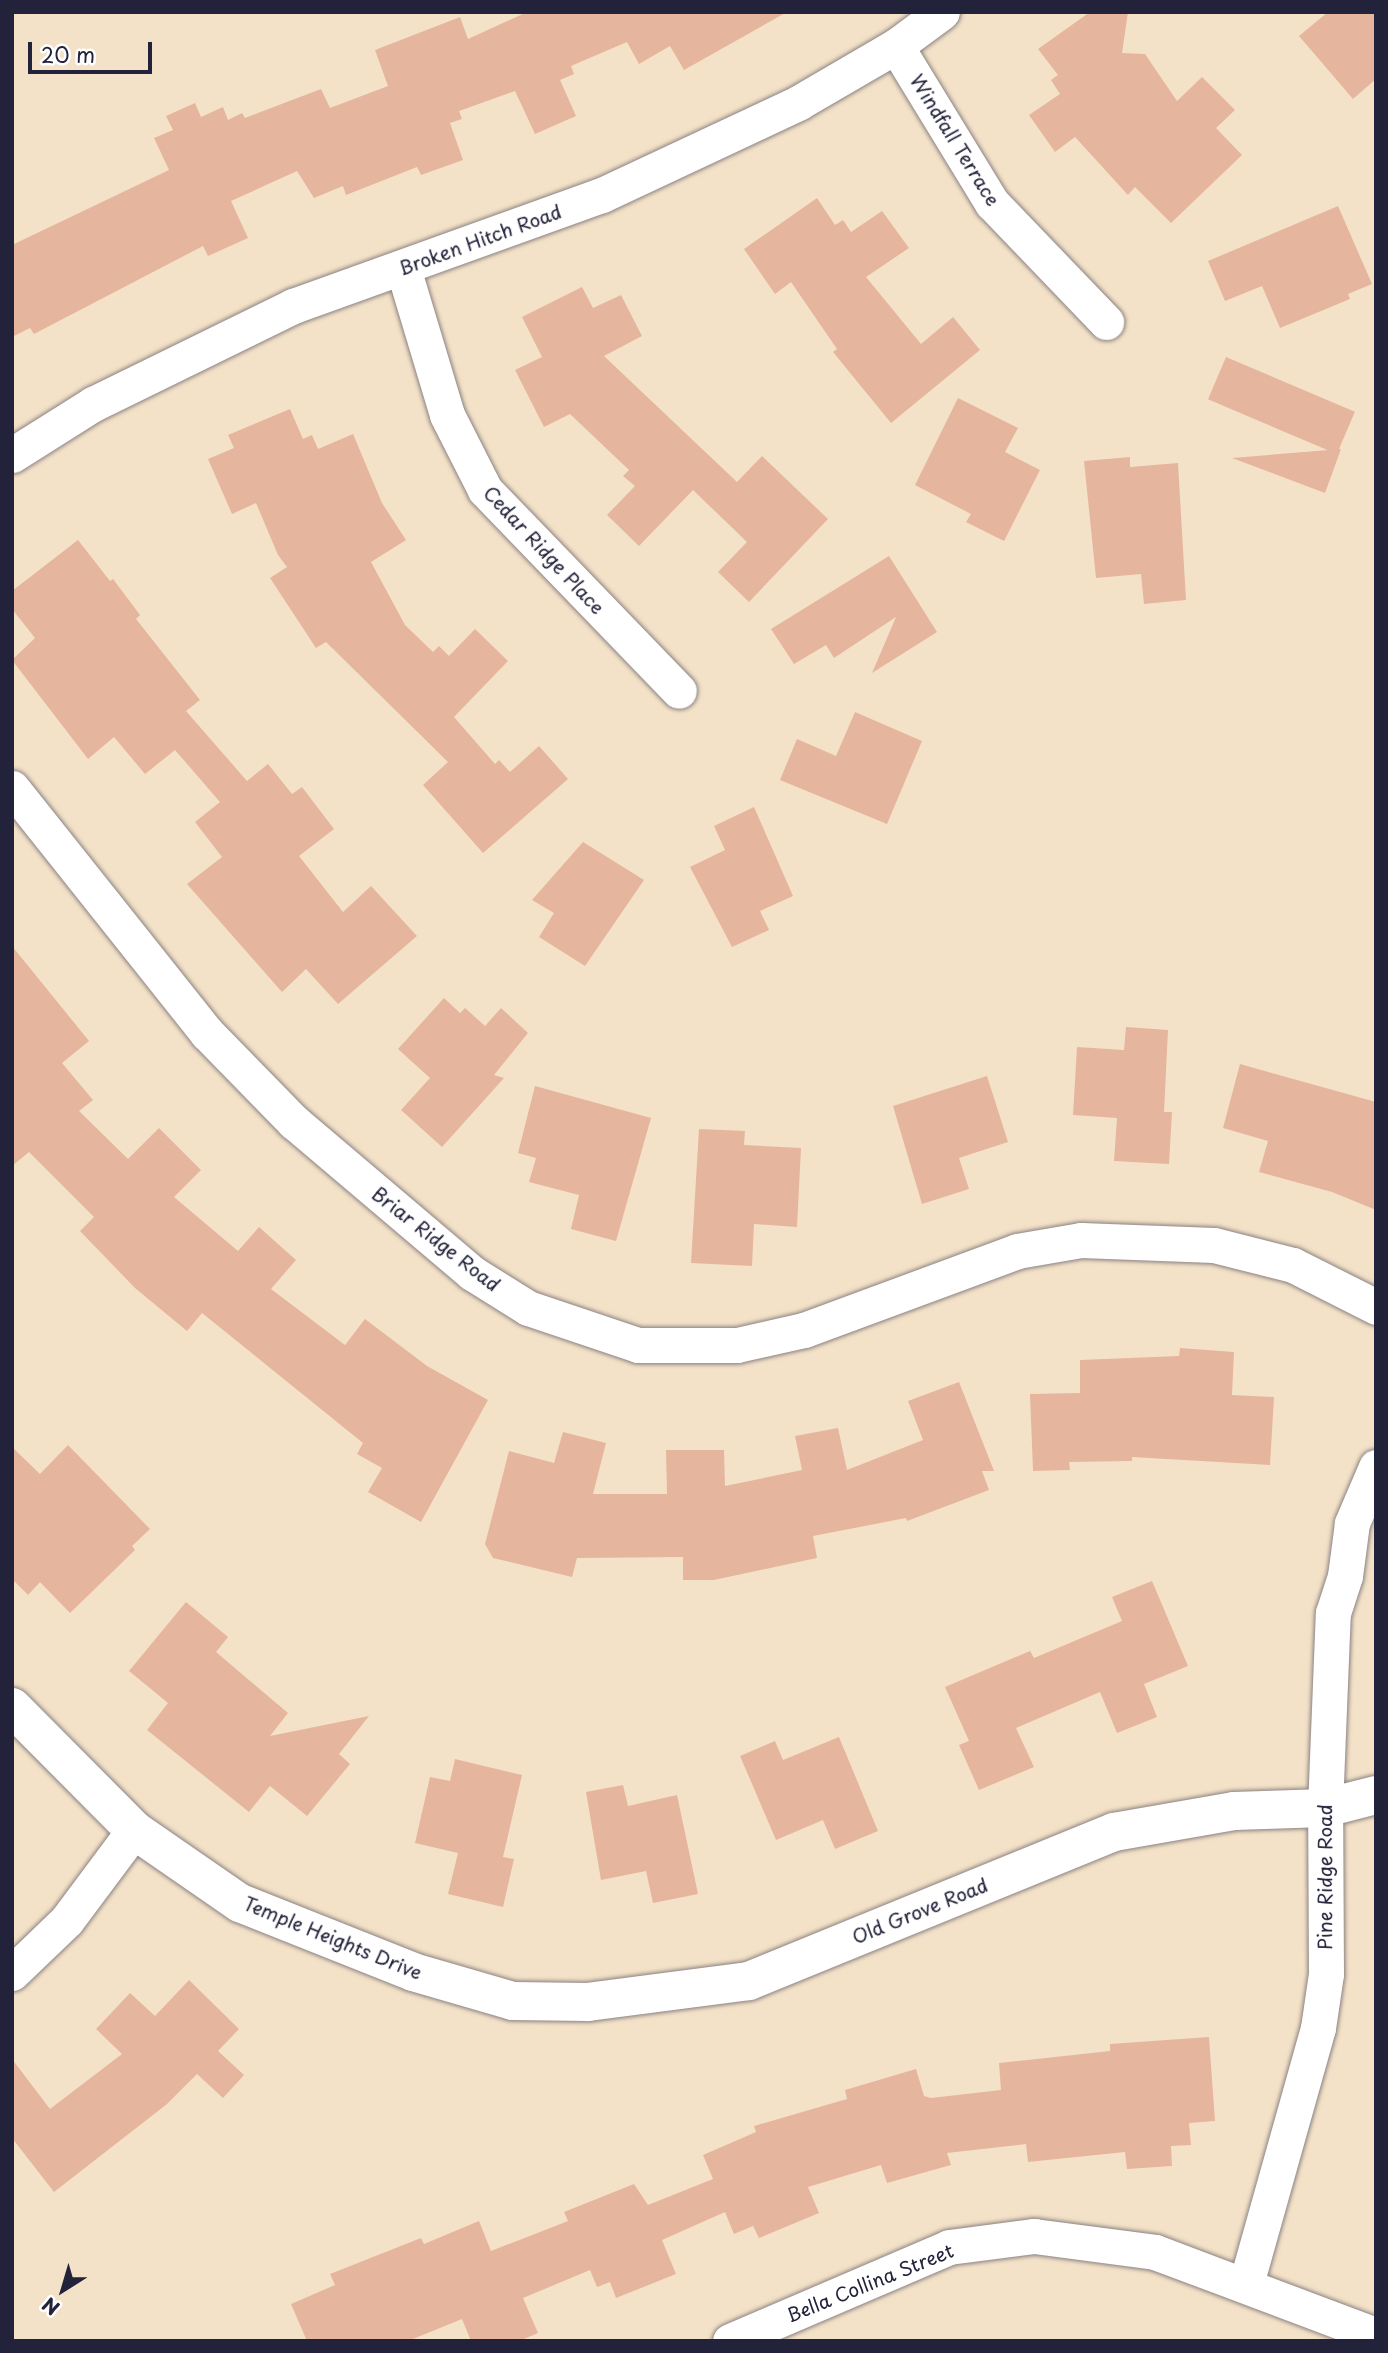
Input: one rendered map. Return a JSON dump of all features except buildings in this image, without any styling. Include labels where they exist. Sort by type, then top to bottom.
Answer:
[{"type":"street","name":"Broken Hitch Road","points":[[12,455],[93,404],[293,306],[602,195],[797,103],[896,46],[942,12]]},
{"type":"street","name":"Windfall Terrace","points":[[896,46],[992,203],[1106,322]]},
{"type":"street","name":"Cedar Ridge Place","points":[[403,268],[447,415],[485,490],[679,691]]},
{"type":"street","name":"Briar Ridge Road","points":[[12,788],[207,1033],[294,1122],[472,1273],[528,1308],[638,1345],[737,1345],[804,1330],[1017,1251],[1081,1240],[1214,1245],[1293,1265],[1376,1307]]},
{"type":"street","name":"Pine Ridge Road","points":[[1246,2284],[1318,2028],[1326,1974],[1325,1808],[1333,1614],[1345,1576],[1352,1523],[1376,1467]]},
{"type":"street","name":"Temple Heights Drive","points":[[12,1707],[135,1830],[240,1903],[413,1972],[513,2001]]},
{"type":"street","name":"Old Grove Road","points":[[513,2001],[588,2002],[748,1981],[1114,1832],[1234,1811],[1325,1808],[1376,1795]]},
{"type":"street","name":"Old Grove Road","points":[[1325,1808],[1376,1824]]},
{"type":"street","points":[[12,1973],[67,1920],[135,1830]]},
{"type":"street","name":"Bella Collina Street","points":[[730,2341],[949,2247],[1034,2236],[1155,2252],[1376,2335]]}]
